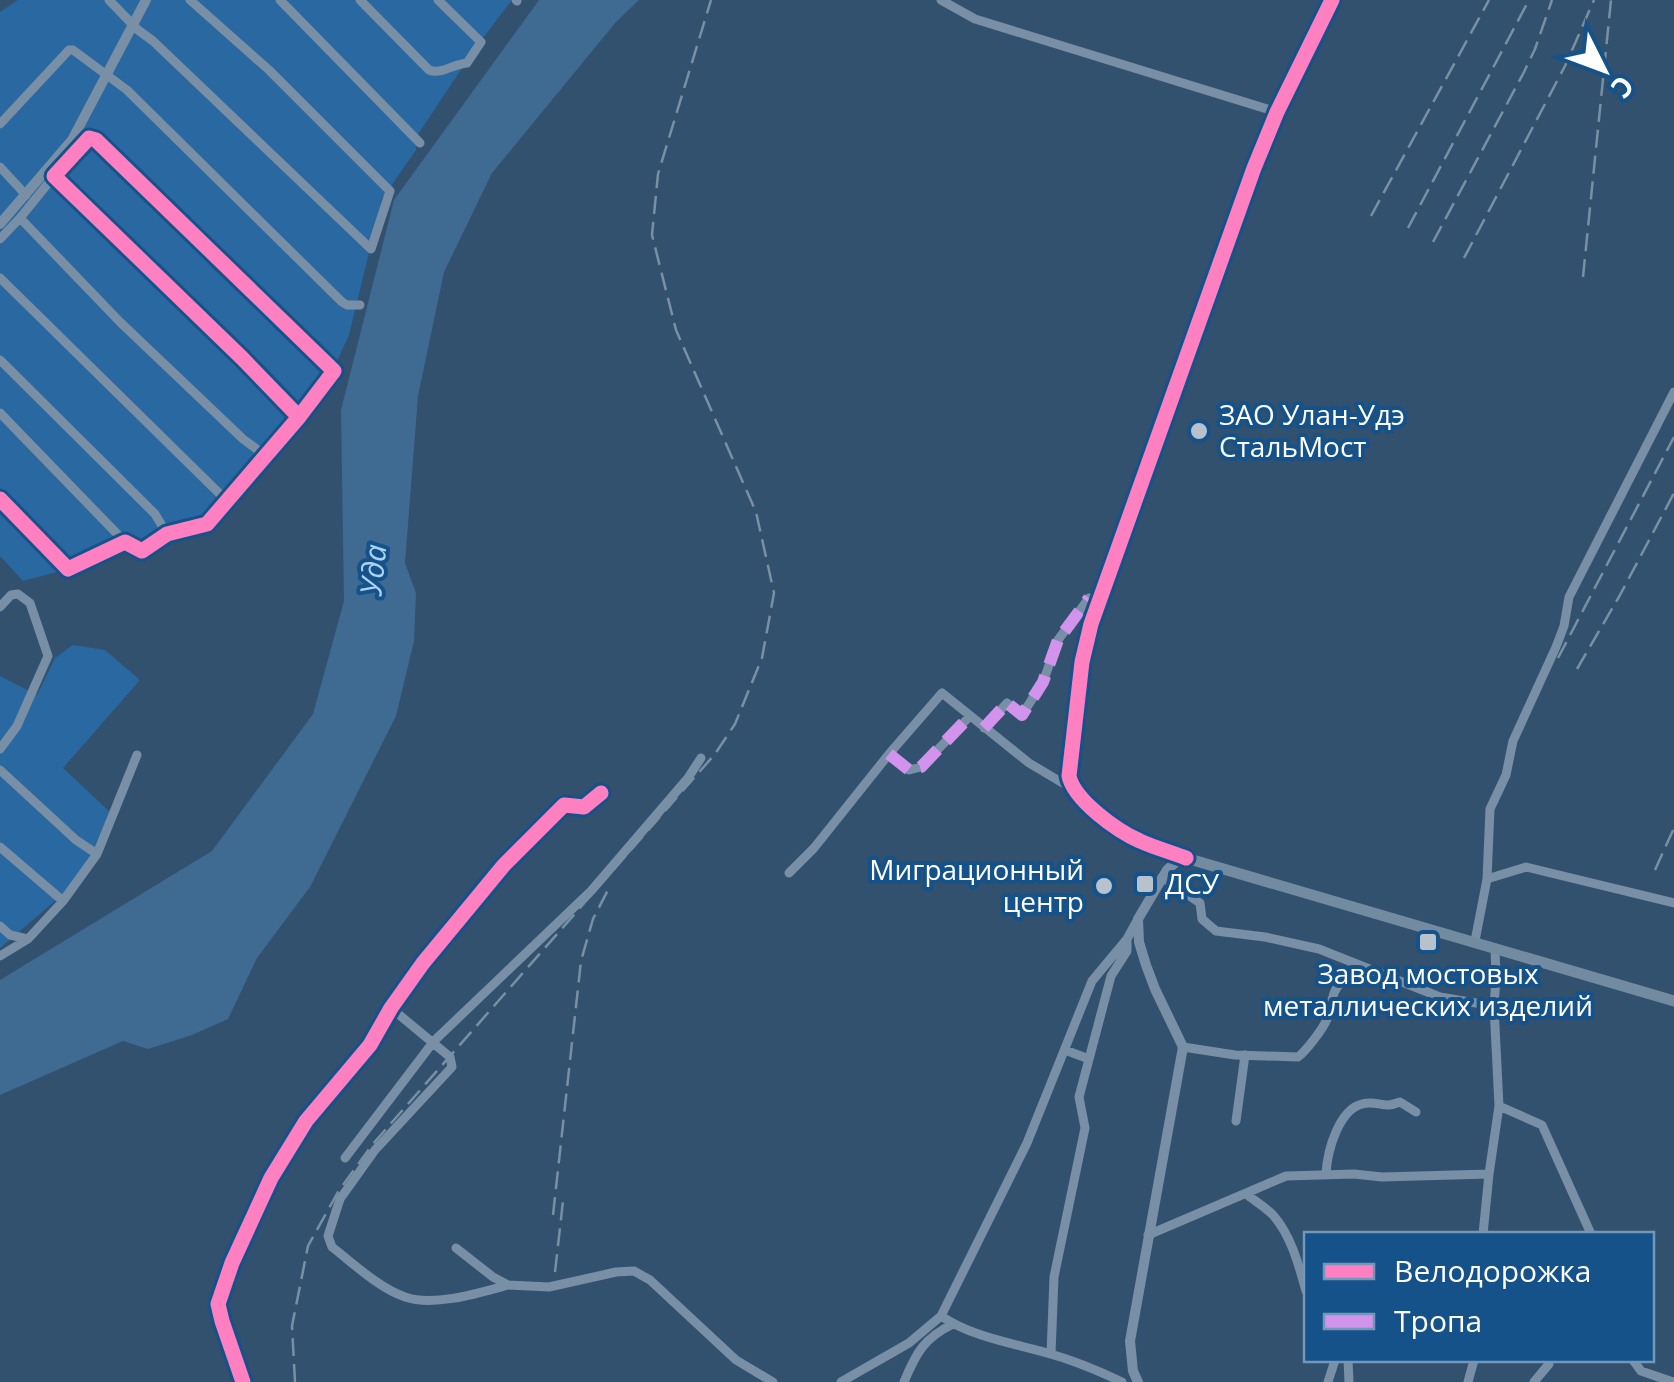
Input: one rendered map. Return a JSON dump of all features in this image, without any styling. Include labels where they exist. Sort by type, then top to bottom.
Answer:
[{"type":"main road","points":[[1186,858],[1674,1001]]},
{"type":"street","points":[[109,0],[371,249],[390,192],[269,70],[190,0]]},
{"type":"street","points":[[0,224],[19,214],[26,195],[72,140],[146,0]]},
{"type":"street","points":[[280,0],[420,143]]},
{"type":"street","points":[[360,0],[428,70],[438,72],[467,63],[481,42],[438,0]]},
{"type":"street","points":[[941,0],[975,19],[1277,112]]},
{"type":"street","points":[[1071,788],[1069,776],[1082,662],[1091,624],[1254,168],[1332,0]]},
{"type":"street","points":[[0,124],[73,50],[127,90],[342,302],[360,304]]},
{"type":"street","points":[[0,238],[86,140],[96,140],[334,371],[207,524],[167,534],[142,550],[125,542],[0,413]]},
{"type":"street","points":[[0,167],[26,195]]},
{"type":"street","points":[[54,176],[299,417]]},
{"type":"street","points":[[19,214],[132,334],[266,456]]},
{"type":"street","points":[[0,278],[227,501]]},
{"type":"street","points":[[0,360],[155,514],[167,534]]},
{"type":"street","points":[[1475,942],[1490,850],[1490,809],[1506,776],[1514,741],[1564,626],[1569,597],[1674,392]]},
{"type":"street","points":[[0,499],[68,568],[125,542]]},
{"type":"street","points":[[0,607],[12,595],[18,594],[30,602],[48,656],[17,726],[0,749]]},
{"type":"street","points":[[984,728],[1007,703],[1022,715],[1043,682],[1058,640],[1089,598]]},
{"type":"street","points":[[789,873],[942,694],[1029,763],[1071,788],[1122,832],[1186,858]]},
{"type":"street","points":[[889,754],[909,770],[922,767],[970,716]]},
{"type":"street","points":[[0,956],[28,939],[63,901],[97,854],[137,755]]},
{"type":"street","points":[[344,1158],[434,1041],[590,891],[701,758]]},
{"type":"street","points":[[0,770],[76,840],[97,854]]},
{"type":"street","points":[[243,1382],[218,1304],[232,1263],[290,1144],[370,1045],[422,963],[504,865],[564,805],[584,807],[601,793]]},
{"type":"street","points":[[1151,845],[1164,873],[1200,903],[1202,919],[1216,931],[1319,949],[1440,997],[1494,1006]]},
{"type":"street","points":[[0,846],[63,901]]},
{"type":"street","points":[[840,1382],[909,1343],[942,1316],[1027,1143],[1092,981],[1127,940],[1164,873],[1186,858]]},
{"type":"street","points":[[1486,880],[1526,867],[1674,903]]},
{"type":"street","points":[[1138,919],[1139,942],[1154,989],[1183,1047],[1130,1341],[1132,1371],[1138,1382]]},
{"type":"street","points":[[0,926],[10,935],[28,939]]},
{"type":"street","points":[[1050,1354],[1054,1277],[1085,1128],[1079,1097],[1111,976],[1127,951],[1127,940]]},
{"type":"street","points":[[1484,1232],[1499,1106],[1495,948]]},
{"type":"street","points":[[1183,1047],[1245,1055],[1303,1055],[1326,1022],[1337,987],[1348,978],[1372,971]]},
{"type":"street","points":[[391,1008],[450,1056],[452,1068],[375,1150],[340,1199],[328,1236],[332,1247],[384,1285],[420,1301],[468,1296],[508,1285],[549,1288],[634,1271],[650,1280],[736,1360],[774,1382]]},
{"type":"street","points":[[1064,1050],[1090,1060]]},
{"type":"street","points":[[1236,1120],[1245,1055]]},
{"type":"street","points":[[1326,1175],[1334,1133],[1359,1105],[1388,1107],[1400,1102],[1416,1112]]},
{"type":"street","points":[[1499,1106],[1542,1124],[1590,1232]]},
{"type":"street","points":[[1148,1235],[1286,1176],[1488,1174]]},
{"type":"street","points":[[1246,1194],[1273,1215],[1284,1232],[1304,1284]]},
{"type":"street","points":[[456,1248],[508,1285]]},
{"type":"street","points":[[942,1316],[992,1338],[1085,1364],[1122,1382]]},
{"type":"street","points":[[904,1382],[923,1345],[953,1324]]},
{"type":"street","points":[[1534,1382],[1550,1362]]},
{"type":"street","points":[[1635,1362],[1642,1371],[1672,1382]]},
{"type":"shaded area","points":[[18,0],[512,0],[417,136],[416,150],[382,199],[349,335],[326,385],[214,517],[140,550],[23,581],[0,556],[0,12]]},
{"type":"shaded area","points":[[73,645],[105,650],[140,680],[63,768],[111,813],[92,862],[62,895],[0,948],[0,676],[37,695],[55,658]]},
{"type":"water","name":"Уда","points":[[539,0],[639,0],[616,22],[492,173],[444,272],[418,396],[405,563],[416,593],[414,641],[396,716],[310,887],[257,958],[228,1019],[148,1049],[123,1041],[0,1095],[0,980],[212,851],[313,714],[344,601],[341,410],[394,200]]},
{"type":"railway","points":[[295,1382],[292,1326],[308,1246],[338,1192],[372,1145],[715,754],[735,724],[762,658],[774,593],[756,512],[676,330],[652,235],[658,174],[711,0]]},
{"type":"railway","points":[[1371,216],[1489,0]]},
{"type":"railway","points":[[1408,228],[1529,0]]},
{"type":"railway","points":[[1433,242],[1524,72],[1552,0]]},
{"type":"railway","points":[[1464,258],[1565,66],[1594,0]]},
{"type":"railway","points":[[1583,277],[1611,0]]},
{"type":"railway","points":[[1558,658],[1674,437]]},
{"type":"railway","points":[[1577,669],[1674,493]]},
{"type":"railway","points":[[1655,870],[1674,828]]},
{"type":"railway","points":[[553,1215],[581,961],[593,919],[609,888]]},
{"type":"railway","points":[[555,1272],[563,1201]]},
{"type":"marked path","points":[[984,728],[1007,703],[1022,715],[1043,682],[1058,640],[1089,598]]},
{"type":"marked path","points":[[889,754],[909,770],[921,767],[970,716]]},
{"type":"cycle path","points":[[1186,858],[1120,830],[1098,814],[1073,785],[1069,776],[1082,662],[1091,624],[1254,168],[1332,0]]},
{"type":"cycle path","points":[[0,499],[68,569],[125,542],[142,551],[167,534],[207,524],[299,417],[334,371],[96,140],[89,138],[54,176],[299,417]]},
{"type":"cycle path","points":[[243,1382],[218,1304],[271,1178],[306,1121],[370,1045],[423,963],[504,865],[564,805],[584,807],[601,793]]},
{"type":"place","name":"ЗАО Улан-Удэ СтальМост","points":[[1199,431]]},
{"type":"place","name":"ДСУ","points":[[1145,884]]},
{"type":"place","name":"Миграционный центр","points":[[1104,886]]},
{"type":"place","name":"Завод мостовых металлических изделий","points":[[1428,942]]}]
